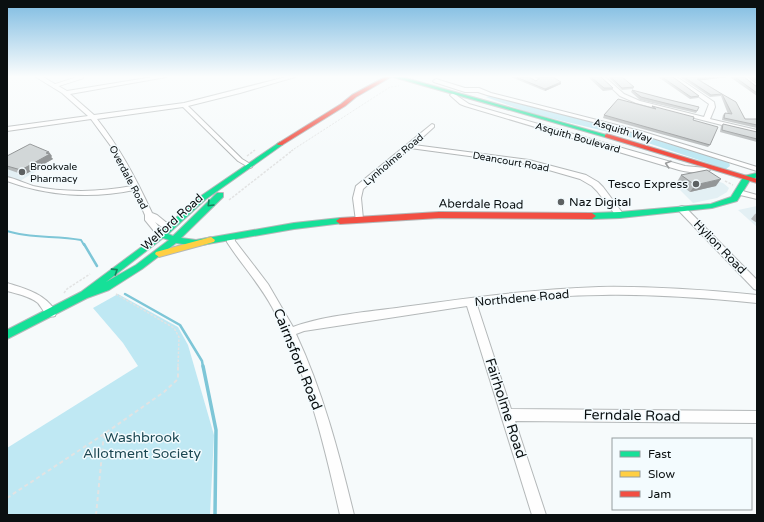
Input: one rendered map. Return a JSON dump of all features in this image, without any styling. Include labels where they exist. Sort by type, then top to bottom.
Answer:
[{"type":"main road","name":"Welford Road","points":[[84,295],[102,279],[150,245],[210,192],[229,178],[249,167],[281,144],[350,101]]},
{"type":"main road","name":"Asquith Way","points":[[478,101],[528,114],[666,154],[746,180],[757,187]]},
{"type":"main road","name":"Asquith Way","points":[[497,101],[528,114]]},
{"type":"main road","name":"Asquith Way","points":[[666,154],[706,170],[746,180],[757,181]]},
{"type":"main road","name":"Welford Road","points":[[7,334],[84,295],[106,287],[156,255],[249,167]]},
{"type":"main road","points":[[746,180],[757,175]]},
{"type":"main road","name":"Aberdale Road","points":[[176,237],[186,243],[196,243],[203,236],[231,237],[294,226],[359,219],[432,216],[566,217],[620,215],[682,209],[727,202],[734,199],[746,180]]},
{"type":"main road","points":[[156,255],[203,236],[199,215]]},
{"type":"main road","points":[[169,228],[176,237]]},
{"type":"main road","points":[[161,234],[176,237]]},
{"type":"street","name":"Overdale Road","points":[[75,101],[92,118],[119,153],[137,187],[149,215],[150,223],[161,234]]},
{"type":"street","points":[[7,129],[184,105],[199,101]]},
{"type":"street","name":"Asquith Boulevard","points":[[460,101],[467,105],[682,168],[690,170],[706,170]]},
{"type":"street","name":"Asquith Boulevard","points":[[505,101],[642,133],[757,169]]},
{"type":"street","points":[[641,101],[706,120],[757,132]]},
{"type":"street","points":[[706,120],[712,107],[712,103],[710,101]]},
{"type":"street","points":[[184,105],[249,167]]},
{"type":"street","name":"Lynholme Road","points":[[359,219],[357,198],[359,188],[432,126]]},
{"type":"street","name":"Deancourt Road","points":[[409,146],[529,162],[583,177],[595,184],[600,189],[620,215]]},
{"type":"street","points":[[7,179],[35,188],[81,193],[121,190],[137,187]]},
{"type":"street","points":[[739,192],[757,197]]},
{"type":"street","name":"Hylion Road","points":[[682,209],[757,286]]},
{"type":"street","name":"Overdale Road","points":[[149,215],[169,228]]},
{"type":"street","name":"Cairnsford Road","points":[[231,237],[231,242],[262,282],[276,304],[290,332],[308,375],[327,433],[347,515]]},
{"type":"street","points":[[7,287],[35,295],[46,304],[51,313]]},
{"type":"street","name":"Northdene Road","points":[[290,332],[304,327],[320,324],[530,295],[600,291],[662,291],[757,299]]},
{"type":"street","name":"Fairholme Road","points":[[471,302],[540,515]]},
{"type":"street","name":"Ferndale Road","points":[[508,415],[757,417]]},
{"type":"path","points":[[228,201],[268,168],[305,141],[367,101]]},
{"type":"path","points":[[7,498],[104,434],[164,392],[178,379],[180,337],[174,328],[106,287]]},
{"type":"path","points":[[96,515],[104,434]]},
{"type":"shaded area","points":[[33,158],[48,164],[20,181],[7,176],[7,160]]},
{"type":"shaded area","points":[[690,173],[723,183],[729,188],[727,192],[717,198],[693,203],[673,183],[687,180]]},
{"type":"shaded area","points":[[757,206],[757,227],[738,210]]},
{"type":"green space","points":[[498,101],[511,101],[617,128],[729,162],[730,166],[726,169],[633,138],[530,113]]},
{"type":"green space","name":"Washbrook Allotment Society","points":[[118,294],[178,327],[188,345],[214,435],[210,515],[7,515],[7,448],[138,366],[123,343],[93,308]]},
{"type":"building","points":[[616,101],[627,101],[694,117],[693,120],[718,127],[710,145],[604,115]]},
{"type":"building","points":[[658,101],[676,101],[699,107],[697,111]]},
{"type":"building","points":[[726,101],[736,102],[745,119],[757,119],[757,125],[724,118],[725,113],[732,114]]},
{"type":"building","points":[[723,124],[757,132],[757,139],[722,130]]},
{"type":"building","points":[[30,144],[49,152],[46,153],[50,154],[21,170],[7,166],[7,156]]},
{"type":"building","points":[[707,170],[721,179],[695,185],[681,175]]},
{"type":"waterway","points":[[7,231],[25,235],[81,240],[84,245]]},
{"type":"waterway","points":[[84,244],[97,266]]},
{"type":"waterway","points":[[125,294],[180,325],[202,361],[203,367]]},
{"type":"waterway","points":[[203,366],[216,430],[215,515]]},
{"type":"traffic: fast","points":[[483,101],[607,136]]},
{"type":"traffic: fast","points":[[84,295],[150,245],[187,211],[225,182],[280,144]]},
{"type":"traffic: fast","points":[[592,216],[620,215],[712,206],[734,199],[747,178],[757,175]]},
{"type":"traffic: fast","points":[[7,335],[84,295],[106,287],[139,267],[168,246],[220,195]]},
{"type":"traffic: fast","points":[[161,234],[178,241],[196,243],[294,226],[340,221]]},
{"type":"traffic: slow","points":[[159,254],[211,240]]},
{"type":"traffic: jam","points":[[280,144],[347,101]]},
{"type":"traffic: jam","points":[[607,136],[757,181]]},
{"type":"traffic: jam","points":[[340,221],[439,215],[592,216]]},
{"type":"place","name":"Brookvale Pharmacy","points":[[22,172]]},
{"type":"place","name":"Tesco Express","points":[[696,184]]},
{"type":"place","name":"Naz Digital","points":[[561,202]]}]
